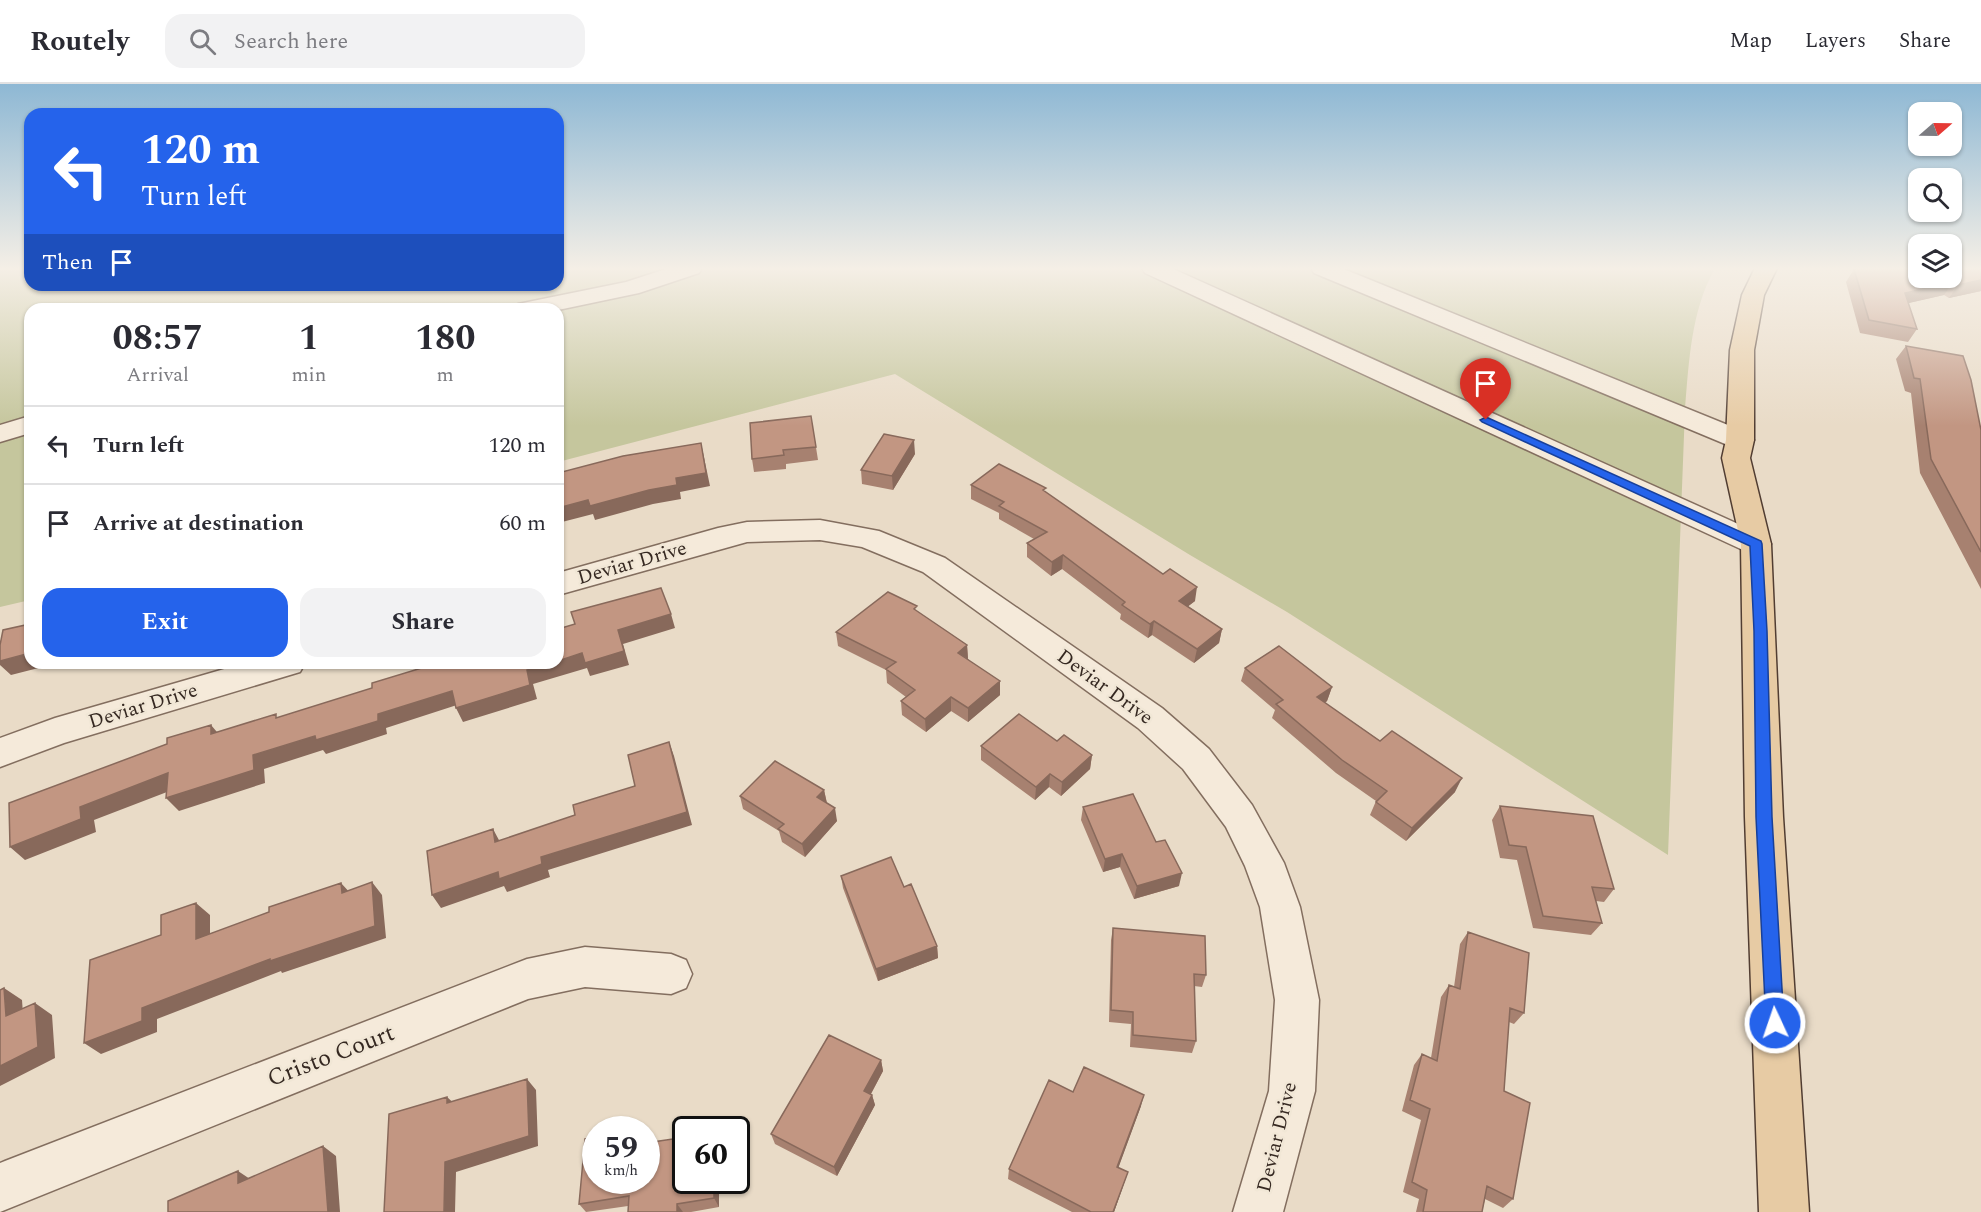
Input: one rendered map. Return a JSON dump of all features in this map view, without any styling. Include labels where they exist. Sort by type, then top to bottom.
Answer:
[{"type":"main road","points":[[1748,321],[1742,350],[1740,440],[1736,458],[1756,544],[1761,631],[1764,817],[1784,1212]]},
{"type":"street","points":[[1268,321],[1756,544]]},
{"type":"street","points":[[1450,321],[1740,440]]},
{"type":"street","points":[[0,434],[24,426]]},
{"type":"street","name":"Deviar Drive","points":[[564,582],[718,538],[747,532],[820,530],[868,538],[934,565],[1150,718],[1188,753],[1239,816],[1264,863],[1280,907],[1297,1000],[1292,1091],[1258,1212]]},
{"type":"street","name":"Deviar Drive","points":[[0,753],[55,732],[268,669]]},
{"type":"street","name":"Cristo Court","points":[[0,1189],[22,1178],[526,979],[585,967],[671,974]]},
{"type":"green space","points":[[0,321],[24,321],[24,601],[0,607]]},
{"type":"green space","points":[[564,321],[1696,321],[1685,409],[1668,855],[1287,612],[895,374],[564,460]]},
{"type":"building","points":[[1872,321],[1914,321],[1917,329]]},
{"type":"building","points":[[1906,346],[1963,356],[1971,380],[1981,430],[1981,552],[1931,459],[1920,379],[1914,378]]},
{"type":"building","points":[[811,416],[816,447],[783,450],[784,455],[752,459],[750,423]]},
{"type":"building","points":[[884,434],[914,440],[892,476],[861,470]]},
{"type":"building","points":[[701,443],[706,473],[676,478],[677,485],[590,506],[588,500],[564,506],[564,471],[623,456]]},
{"type":"building","points":[[999,464],[1046,488],[1043,490],[1163,574],[1170,569],[1197,587],[1179,601],[1222,629],[1197,649],[1154,621],[1150,624],[1122,605],[1125,602],[1063,555],[1052,562],[1027,543],[1047,532],[999,506],[1004,502],[971,485]]},
{"type":"building","points":[[661,588],[671,614],[618,630],[624,651],[585,663],[582,653],[564,659],[564,627],[575,624],[571,612]]},
{"type":"building","points":[[888,592],[917,606],[914,609],[967,645],[958,653],[1000,681],[968,708],[951,697],[925,719],[901,701],[915,690],[886,669],[896,662],[836,632]]},
{"type":"building","points":[[24,625],[24,655],[0,661],[3,630]]},
{"type":"building","points":[[1279,646],[1332,687],[1317,697],[1380,741],[1392,731],[1462,778],[1412,828],[1376,802],[1387,791],[1342,760],[1276,704],[1283,700],[1245,668]]},
{"type":"building","points":[[418,669],[530,669],[527,670],[530,685],[456,708],[452,691],[378,714],[378,721],[316,740],[315,736],[253,755],[254,770],[166,798],[168,773],[80,807],[81,819],[10,847],[9,803],[167,744],[167,738],[211,725],[211,734],[276,714],[276,718],[372,688],[372,683]]},
{"type":"building","points":[[1019,714],[1057,741],[1064,735],[1092,755],[1062,782],[1050,774],[1036,787],[981,746]]},
{"type":"building","points":[[669,742],[687,812],[541,857],[542,864],[499,879],[498,872],[432,895],[427,851],[493,829],[495,842],[575,815],[573,805],[635,786],[628,755]]},
{"type":"building","points":[[775,761],[824,790],[817,797],[835,808],[802,844],[778,829],[784,824],[740,796]]},
{"type":"building","points":[[1133,794],[1156,842],[1165,840],[1182,873],[1137,886],[1122,854],[1105,859],[1083,807]]},
{"type":"building","points":[[1500,806],[1593,816],[1614,889],[1592,887],[1602,923],[1543,916],[1526,847],[1509,845]]},
{"type":"building","points":[[891,857],[904,887],[911,884],[937,946],[876,969],[841,876]]},
{"type":"building","points":[[372,882],[375,926],[270,961],[270,959],[142,1008],[142,1021],[84,1043],[90,960],[161,935],[161,915],[196,903],[196,939],[269,912],[269,907],[341,883],[342,893]]},
{"type":"building","points":[[1113,928],[1205,936],[1206,975],[1194,974],[1196,1041],[1133,1035],[1133,1012],[1111,1010]]},
{"type":"building","points":[[1468,932],[1529,953],[1524,1013],[1510,1008],[1504,1091],[1530,1103],[1513,1199],[1487,1186],[1482,1212],[1423,1212],[1427,1190],[1412,1182],[1430,1109],[1410,1100],[1422,1054],[1437,1061],[1449,985],[1460,989]]},
{"type":"building","points":[[4,988],[6,1016],[35,1003],[38,1047],[0,1066],[0,990]]},
{"type":"building","points":[[829,1035],[881,1060],[864,1091],[872,1095],[834,1167],[771,1134]]},
{"type":"building","points":[[1084,1067],[1144,1095],[1117,1167],[1128,1172],[1113,1212],[1091,1212],[1009,1169],[1049,1080],[1073,1092]]},
{"type":"building","points":[[527,1079],[529,1136],[445,1162],[444,1212],[384,1212],[389,1114],[447,1097],[447,1103]]},
{"type":"building","points":[[672,1139],[672,1194],[714,1194],[714,1198],[677,1204],[677,1212],[628,1212],[629,1196],[579,1204],[582,1172],[582,1194],[660,1194],[660,1141]]},
{"type":"building","points":[[323,1146],[328,1212],[168,1212],[168,1201],[238,1171],[238,1183]]},
{"type":"route","points":[[1486,420],[1756,544],[1761,631],[1764,817],[1775,1023]]}]
